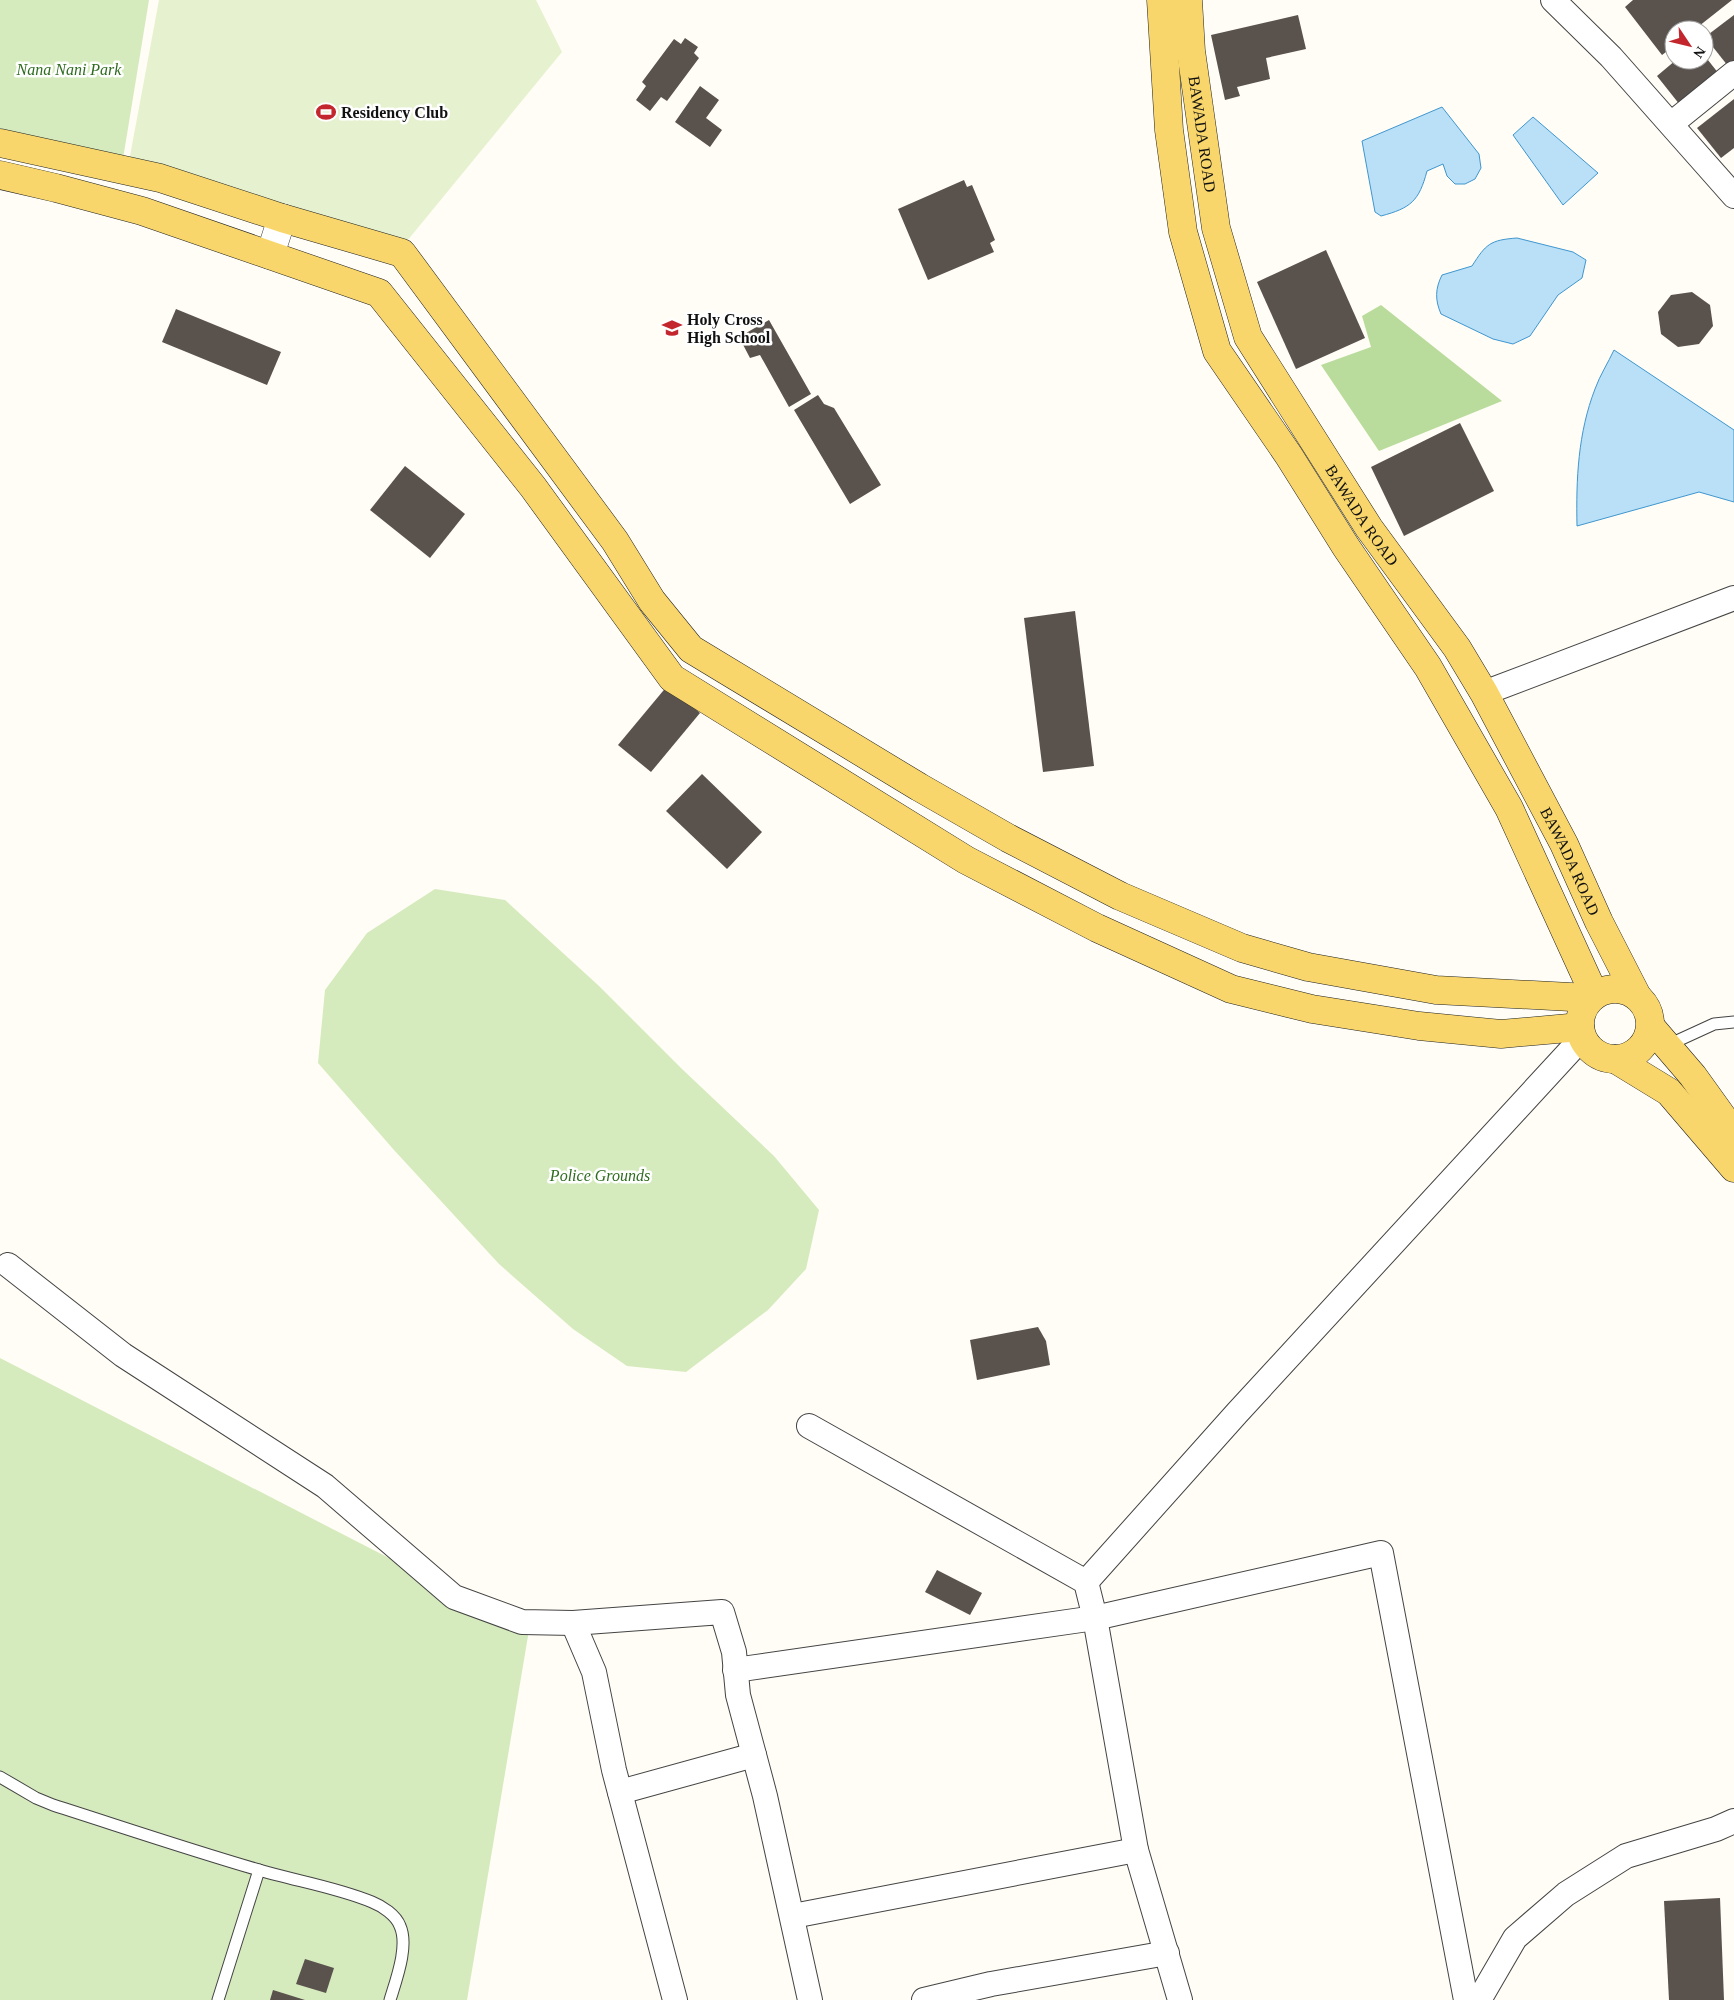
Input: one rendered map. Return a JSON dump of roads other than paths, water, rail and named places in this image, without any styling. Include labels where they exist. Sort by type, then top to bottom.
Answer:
[{"type":"main road","points":[[1160,0],[1169,130],[1183,232],[1217,351],[1289,456],[1346,547],[1428,667],[1509,808],[1592,996]]},
{"type":"main road","name":"BAWADA ROAD","points":[[1188,0],[1191,52],[1216,228],[1248,337],[1369,528],[1457,648],[1484,693],[1564,844],[1599,922],[1636,996]]},
{"type":"main road","points":[[0,143],[160,178],[282,218],[402,253],[615,541],[652,601],[691,649],[919,787],[1008,838],[1120,896],[1242,948],[1308,967],[1436,990],[1592,996],[1608,989],[1623,989],[1636,996],[1648,1012],[1658,1036],[1693,1076],[1734,1133]]},
{"type":"main road","points":[[0,175],[142,211],[379,293],[532,487],[672,678],[966,860],[1097,928],[1231,989],[1312,1009],[1419,1026],[1501,1034],[1581,1032]]},
{"type":"main road","points":[[672,678],[691,649]]},
{"type":"main road","points":[[1592,996],[1584,1006],[1580,1016],[1581,1032],[1588,1047],[1596,1053],[1605,1058],[1626,1057],[1658,1036]]},
{"type":"main road","points":[[1615,1059],[1669,1092],[1734,1168]]},
{"type":"street","points":[[1553,0],[1611,57],[1734,196]]},
{"type":"street","points":[[1671,124],[1734,73]]},
{"type":"street","points":[[270,254],[282,218]]},
{"type":"street","points":[[1484,693],[1734,598]]},
{"type":"street","points":[[1086,1582],[1581,1032]]},
{"type":"street","points":[[8,1265],[123,1355],[326,1486],[454,1597],[522,1622],[573,1623],[722,1612],[734,1652],[738,1695],[793,1916],[810,2000]]},
{"type":"street","points":[[809,1426],[1086,1582],[1095,1618],[1136,1850],[1180,2000]]},
{"type":"street","points":[[735,1670],[1095,1618],[1381,1553],[1466,2000]]},
{"type":"street","points":[[573,1623],[594,1672],[620,1792],[675,2000]]},
{"type":"street","points":[[620,1792],[754,1755]]},
{"type":"street","points":[[1479,2000],[1514,1938],[1566,1894],[1626,1856],[1716,1829],[1734,1821]]},
{"type":"street","points":[[793,1916],[1136,1850]]},
{"type":"street","points":[[924,2000],[991,1984],[1167,1953]]},
{"type":"lane","points":[[1658,1036],[1714,1024],[1734,1022]]},
{"type":"lane","points":[[0,1777],[36,1798],[53,1805],[259,1870],[357,1896],[375,1903],[392,1915],[400,1926],[403,1939],[401,1961],[390,2000]]},
{"type":"lane","points":[[218,2000],[259,1870]]},
{"type":"water","points":[[1442,107],[1479,154],[1481,168],[1475,179],[1465,184],[1455,184],[1447,176],[1443,164],[1427,171],[1421,190],[1412,202],[1400,210],[1381,216],[1375,212],[1362,141]]},
{"type":"water","points":[[1533,117],[1598,173],[1563,205],[1513,135]]},
{"type":"water","points":[[1517,238],[1573,252],[1586,260],[1582,278],[1558,295],[1530,336],[1513,344],[1493,339],[1441,314],[1437,294],[1442,275],[1472,266],[1490,244],[1501,240]]},
{"type":"water","points":[[1614,350],[1734,430],[1734,502],[1699,492],[1577,526],[1579,456],[1585,422],[1597,384]]},
{"type":"place","name":"Residency Club","points":[[326,112]]},
{"type":"place","name":"Holy Cross High School","points":[[672,328]]},
{"type":"park label","name":"Nana Nani Park","points":[[69,69]]},
{"type":"park label","name":"Police Grounds","points":[[600,1175]]}]
